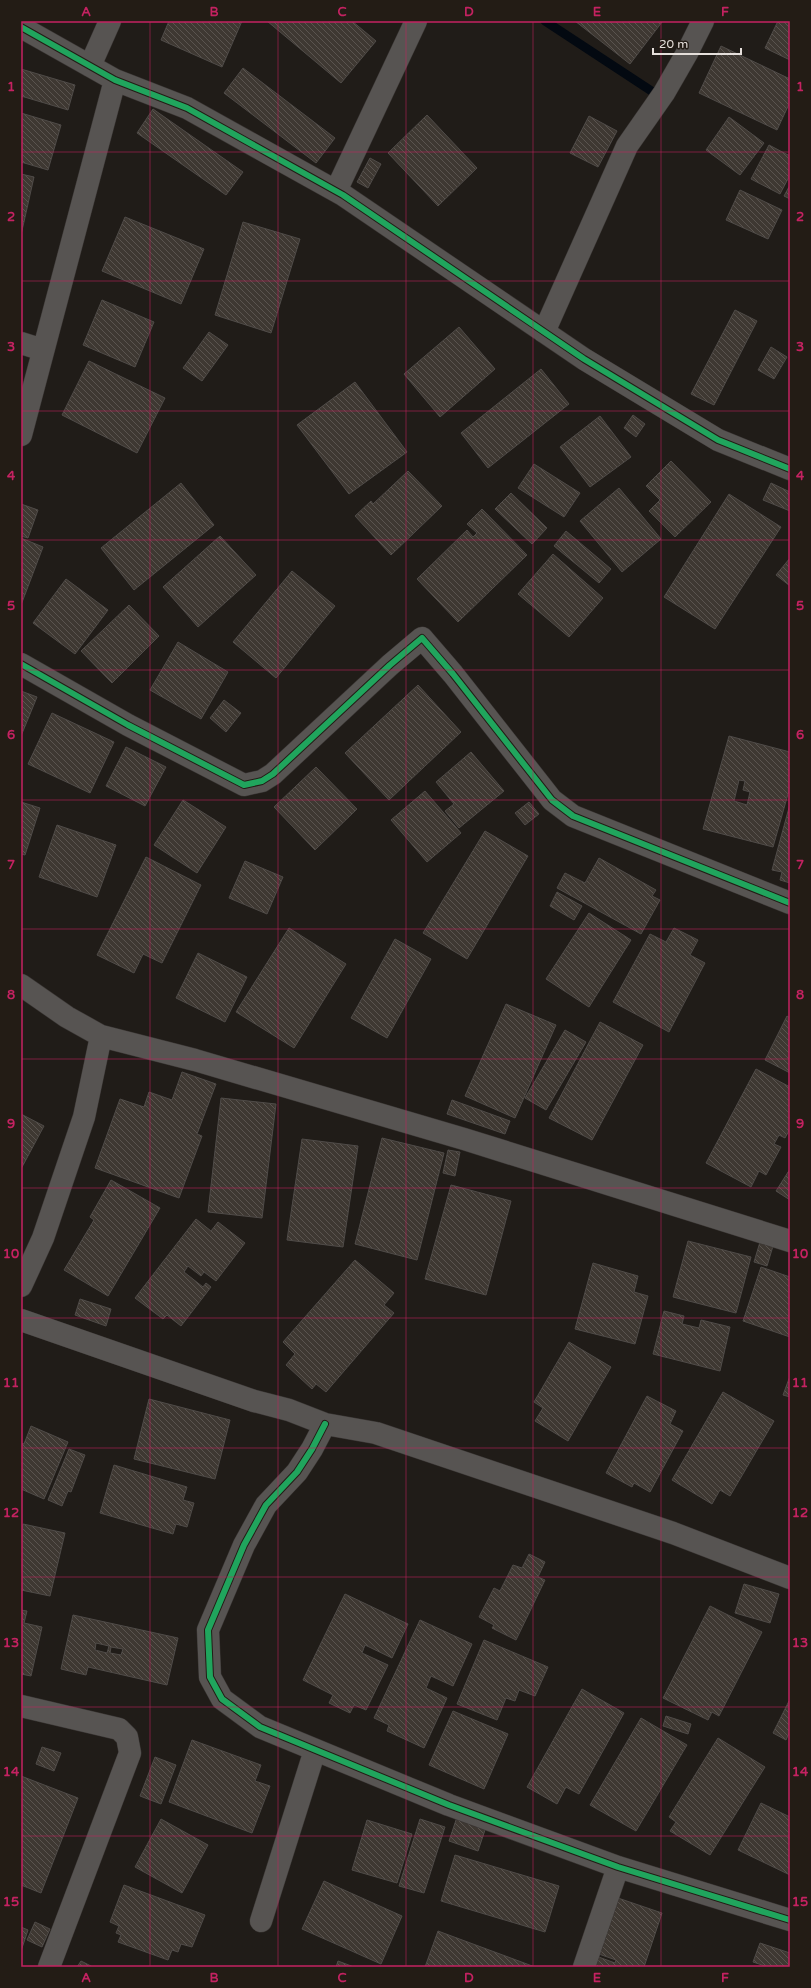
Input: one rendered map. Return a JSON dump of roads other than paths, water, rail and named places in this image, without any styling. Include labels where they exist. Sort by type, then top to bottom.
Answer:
[{"type":"street","points":[[90,66],[110,21]]},
{"type":"street","points":[[336,191],[416,21]]},
{"type":"street","points":[[544,332],[628,146],[664,93],[703,21]]},
{"type":"street","points":[[21,27],[115,80],[187,108],[336,191],[584,359],[718,440],[790,470]]},
{"type":"street","points":[[21,435],[115,80]]},
{"type":"street","points":[[21,343],[43,350]]},
{"type":"street","points":[[21,664],[128,725],[244,785],[262,782],[273,774],[390,665],[422,638],[453,674],[552,800],[573,816],[790,902]]},
{"type":"street","points":[[21,985],[67,1017],[101,1036],[195,1060],[464,1139],[790,1241]]},
{"type":"street","points":[[21,1286],[42,1238],[84,1117],[101,1036]]},
{"type":"street","points":[[21,1320],[247,1399],[289,1410],[325,1424],[376,1434],[673,1533],[790,1578]]},
{"type":"street","points":[[325,1424],[312,1449],[297,1472],[266,1505],[244,1545],[208,1630],[210,1677],[222,1699],[260,1727],[449,1805],[618,1867],[790,1920]]},
{"type":"street","points":[[21,1706],[119,1729],[128,1737],[130,1753],[49,1967]]},
{"type":"street","points":[[261,1921],[315,1750]]},
{"type":"street","points":[[584,1967],[618,1867]]},
{"type":"waterway","points":[[545,21],[653,92]]}]
